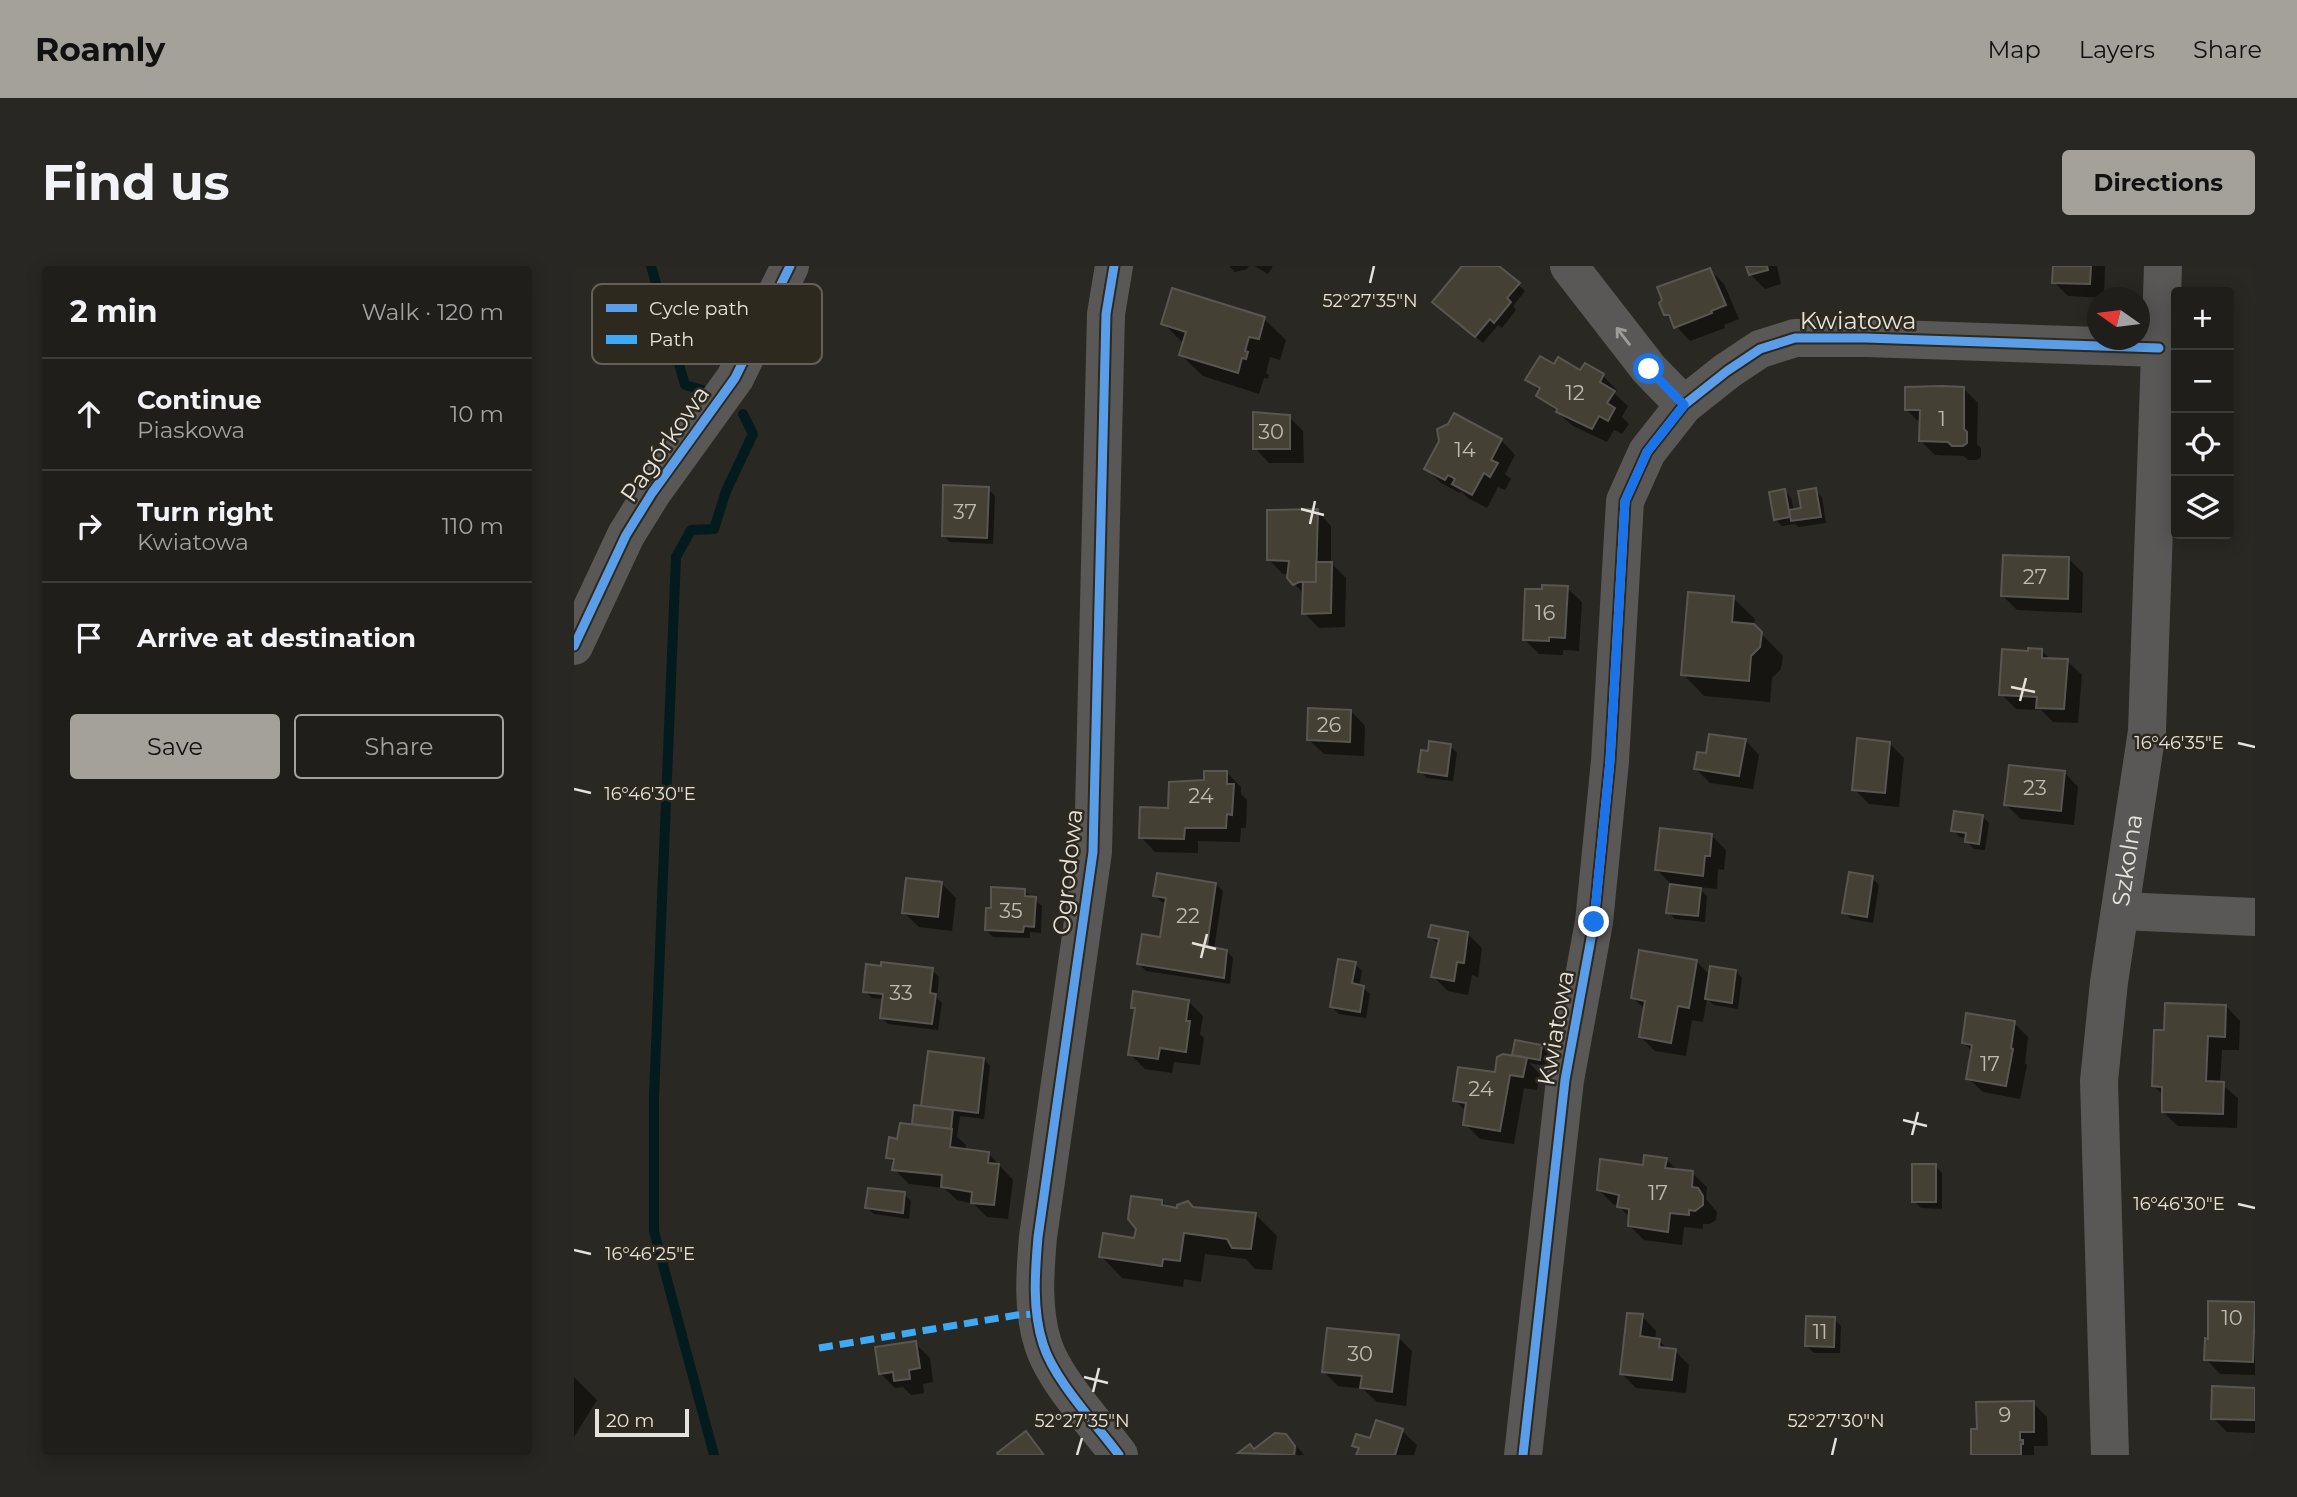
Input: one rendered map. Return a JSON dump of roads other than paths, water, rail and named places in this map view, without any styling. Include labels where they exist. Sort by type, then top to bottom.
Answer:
[{"type":"street","name":"Pagórkowa","points":[[781,284],[790,266]]},
{"type":"street","name":"Ogrodowa","points":[[1114,266],[1106,314],[1105,341],[1093,852],[1038,1237],[1035,1278],[1036,1314],[1043,1344],[1052,1366],[1119,1455]]},
{"type":"street","points":[[1569,266],[1649,369],[1684,405]]},
{"type":"street","name":"Szkolna","points":[[2110,1455],[2099,1081],[2109,982],[2147,731],[2163,266]]},
{"type":"street","name":"Kwiatowa","points":[[1523,1455],[1565,1080],[1594,922],[1610,761],[1625,501],[1647,452],[1684,405],[1727,371],[1760,349],[1795,338],[1878,338],[2159,348]]},
{"type":"street","name":"Pagórkowa","points":[[574,646],[626,535],[652,493],[735,378],[742,364]]},
{"type":"street","points":[[2120,911],[2255,917]]},
{"type":"waterway","points":[[651,266],[656,284]]},
{"type":"waterway","points":[[679,364],[685,385],[713,393]]},
{"type":"waterway","points":[[714,1455],[654,1231],[654,1096],[676,557],[691,530],[714,529],[726,491],[753,434],[743,414]]}]
